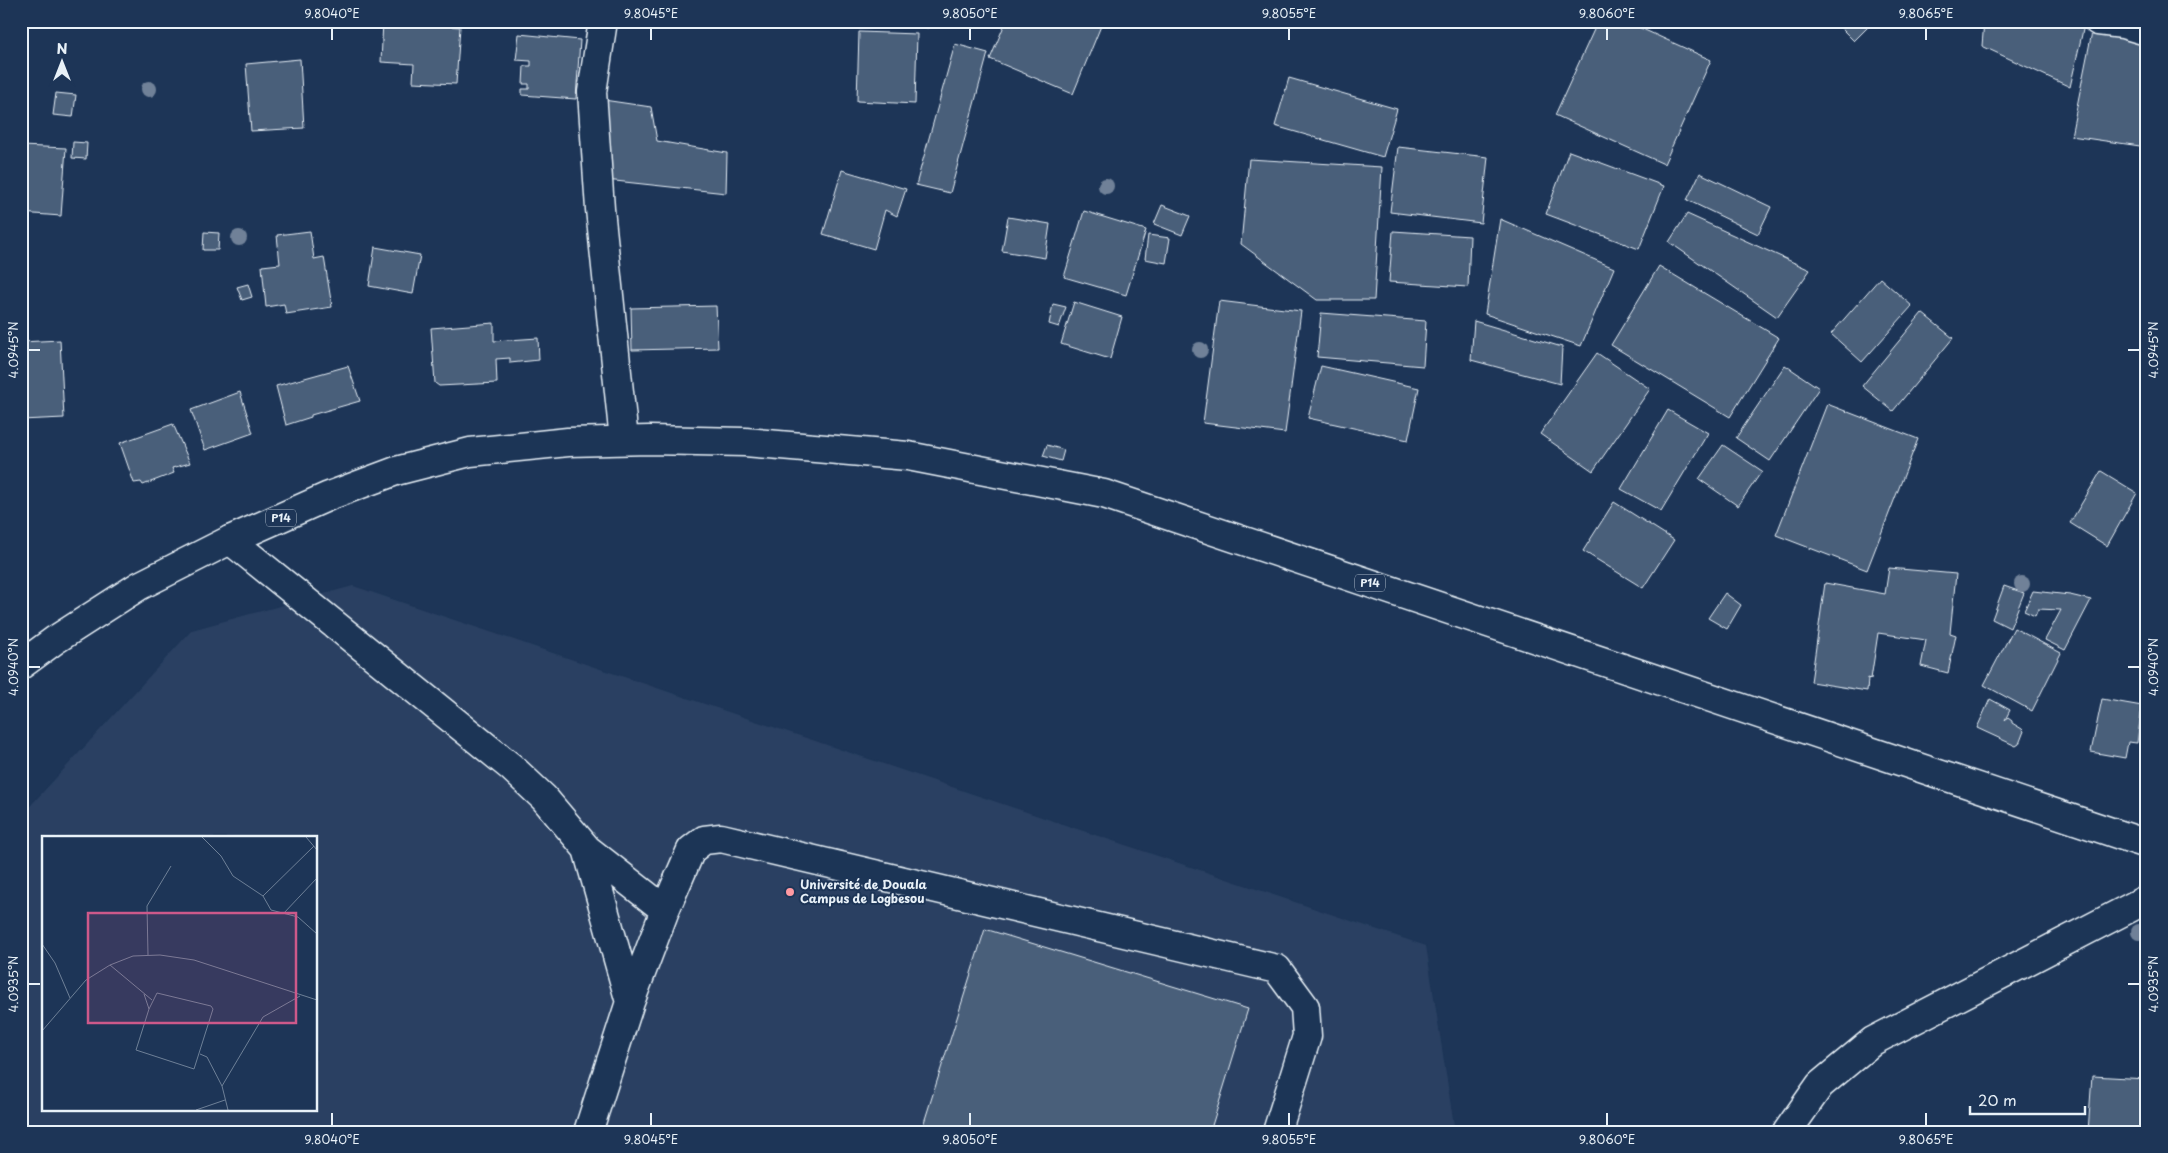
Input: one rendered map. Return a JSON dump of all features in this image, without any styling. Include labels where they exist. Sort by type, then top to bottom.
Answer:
[{"type":"main road","points":[[603,21],[592,92],[600,209],[624,440]]},
{"type":"main road","points":[[2098,21],[2123,24],[2147,31]]},
{"type":"main road","name":"P14","points":[[21,665],[54,640],[139,586],[230,540],[329,496],[396,471],[470,452],[568,442],[624,440],[745,442],[908,456],[1104,494],[2147,844]]},
{"type":"main road","points":[[230,540],[511,767],[544,798],[587,849],[665,910]]},
{"type":"main road","points":[[588,1132],[630,1002],[665,910],[691,850],[704,840],[721,838],[1277,969],[1305,1007],[1307,1036],[1277,1132]]},
{"type":"main road","points":[[587,849],[630,1002]]},
{"type":"main road","points":[[1787,1132],[1820,1085],[1873,1041],[2147,899]]},
{"type":"shaded area","name":"Université de Douala Campus de Logbesou","points":[[353,586],[1426,946],[1455,1132],[21,1132],[21,816],[192,630]]},
{"type":"building","points":[[383,21],[419,21],[419,24],[460,27],[456,84],[413,82],[414,64],[381,62]]},
{"type":"building","points":[[890,21],[930,21],[928,28]]},
{"type":"building","points":[[1006,21],[1103,21],[1073,94],[990,59]]},
{"type":"building","points":[[1598,21],[1625,21],[1711,60],[1664,164],[1555,115]]},
{"type":"building","points":[[1834,21],[1874,21],[1854,41]]},
{"type":"building","points":[[1984,21],[2085,21],[2070,87],[1982,46]]},
{"type":"building","points":[[2094,22],[2147,28],[2147,147],[2071,136]]},
{"type":"building","points":[[859,32],[917,34],[915,104],[857,101]]},
{"type":"building","points":[[519,34],[580,40],[576,99],[522,95],[522,89],[529,89],[529,84],[523,84],[524,66],[531,66],[531,61],[516,60]]},
{"type":"building","points":[[955,44],[988,53],[950,193],[916,185]]},
{"type":"building","points":[[300,59],[304,128],[251,131],[246,64]]},
{"type":"building","points":[[1289,78],[1397,109],[1383,157],[1275,126]]},
{"type":"building","points":[[56,93],[76,95],[73,117],[53,115]]},
{"type":"building","points":[[597,99],[651,107],[657,141],[727,153],[726,193],[606,180]]},
{"type":"building","points":[[73,142],[87,143],[86,159],[72,158]]},
{"type":"building","points":[[21,146],[66,148],[61,216],[21,213]]},
{"type":"building","points":[[1398,147],[1488,157],[1481,223],[1390,212]]},
{"type":"building","points":[[1569,151],[1664,186],[1639,249],[1546,214]]},
{"type":"building","points":[[1249,159],[1382,167],[1374,300],[1317,300],[1241,244]]},
{"type":"building","points":[[842,170],[906,189],[897,216],[885,210],[874,249],[823,234]]},
{"type":"building","points":[[1700,173],[1771,207],[1758,234],[1687,200]]},
{"type":"building","points":[[1162,205],[1190,216],[1182,235],[1154,224]]},
{"type":"building","points":[[1084,211],[1146,230],[1126,295],[1064,277]]},
{"type":"building","points":[[1687,214],[1810,270],[1777,317],[1669,242]]},
{"type":"building","points":[[1008,217],[1050,224],[1045,258],[1002,251]]},
{"type":"building","points":[[1500,219],[1614,268],[1581,346],[1485,314]]},
{"type":"building","points":[[310,231],[314,259],[324,257],[332,307],[286,314],[284,304],[266,307],[262,266],[280,264],[277,235]]},
{"type":"building","points":[[1393,231],[1470,236],[1468,287],[1389,282]]},
{"type":"building","points":[[204,232],[219,233],[218,250],[203,250]]},
{"type":"building","points":[[1148,235],[1170,238],[1166,263],[1145,259]]},
{"type":"building","points":[[375,247],[420,255],[413,294],[369,286]]},
{"type":"building","points":[[1659,266],[1779,338],[1730,417],[1611,345]]},
{"type":"building","points":[[1880,278],[1912,306],[1862,362],[1831,334]]},
{"type":"building","points":[[248,284],[252,297],[242,300],[237,287]]},
{"type":"building","points":[[1219,301],[1301,311],[1285,433],[1203,423]]},
{"type":"building","points":[[1074,302],[1122,317],[1110,359],[1061,344]]},
{"type":"building","points":[[1053,304],[1066,307],[1059,327],[1049,324]]},
{"type":"building","points":[[716,306],[718,348],[632,350],[631,308]]},
{"type":"building","points":[[1321,313],[1426,321],[1423,366],[1317,357]]},
{"type":"building","points":[[1922,313],[1953,338],[1893,411],[1862,386]]},
{"type":"building","points":[[1474,321],[1562,347],[1560,384],[1471,360]]},
{"type":"building","points":[[494,323],[494,341],[538,338],[539,360],[510,363],[510,358],[496,359],[497,383],[439,386],[435,383],[431,328]]},
{"type":"building","points":[[60,340],[64,418],[21,420],[21,342]]},
{"type":"building","points":[[1597,353],[1650,389],[1593,471],[1540,434]]},
{"type":"building","points":[[1785,365],[1819,388],[1770,461],[1736,438]]},
{"type":"building","points":[[348,366],[360,401],[311,415],[311,417],[286,425],[276,386]]},
{"type":"building","points":[[1321,366],[1419,388],[1408,440],[1308,418]]},
{"type":"building","points":[[240,392],[253,433],[205,450],[191,410]]},
{"type":"building","points":[[1827,404],[1918,439],[1867,570],[1776,535]]},
{"type":"building","points":[[1668,410],[1708,433],[1661,511],[1621,489]]},
{"type":"building","points":[[173,424],[190,463],[172,468],[174,473],[143,485],[141,482],[134,483],[120,443]]},
{"type":"building","points":[[1047,445],[1064,450],[1061,461],[1043,456]]},
{"type":"building","points":[[1723,445],[1762,471],[1738,506],[1699,479]]},
{"type":"building","points":[[2101,471],[2137,493],[2107,546],[2070,523]]},
{"type":"building","points":[[1614,502],[1674,540],[1643,588],[1583,551]]},
{"type":"building","points":[[1889,568],[1956,574],[1950,633],[1956,635],[1948,673],[1921,666],[1926,640],[1878,633],[1871,679],[1868,678],[1867,691],[1811,682],[1825,583],[1885,594]]},
{"type":"building","points":[[2004,586],[2024,593],[2010,628],[1992,619]]},
{"type":"building","points":[[2033,591],[2070,595],[2091,600],[2065,650],[2045,640],[2061,610],[2038,609],[2035,616],[2024,611]]},
{"type":"building","points":[[1725,593],[1741,605],[1727,629],[1708,618]]},
{"type":"building","points":[[2014,628],[2061,653],[2032,711],[1984,685]]},
{"type":"building","points":[[1990,699],[2010,710],[2005,720],[2008,718],[2024,731],[2019,744],[2016,746],[1977,728]]},
{"type":"building","points":[[2102,699],[2142,706],[2137,743],[2128,742],[2125,758],[2091,752]]},
{"type":"building","points":[[985,929],[1248,1009],[1210,1132],[921,1132]]},
{"type":"building","points":[[2092,1076],[2147,1079],[2147,1132],[2088,1132]]},
{"type":"place","name":"Université de Douala Campus de Logbesou","points":[[790,892]]}]
